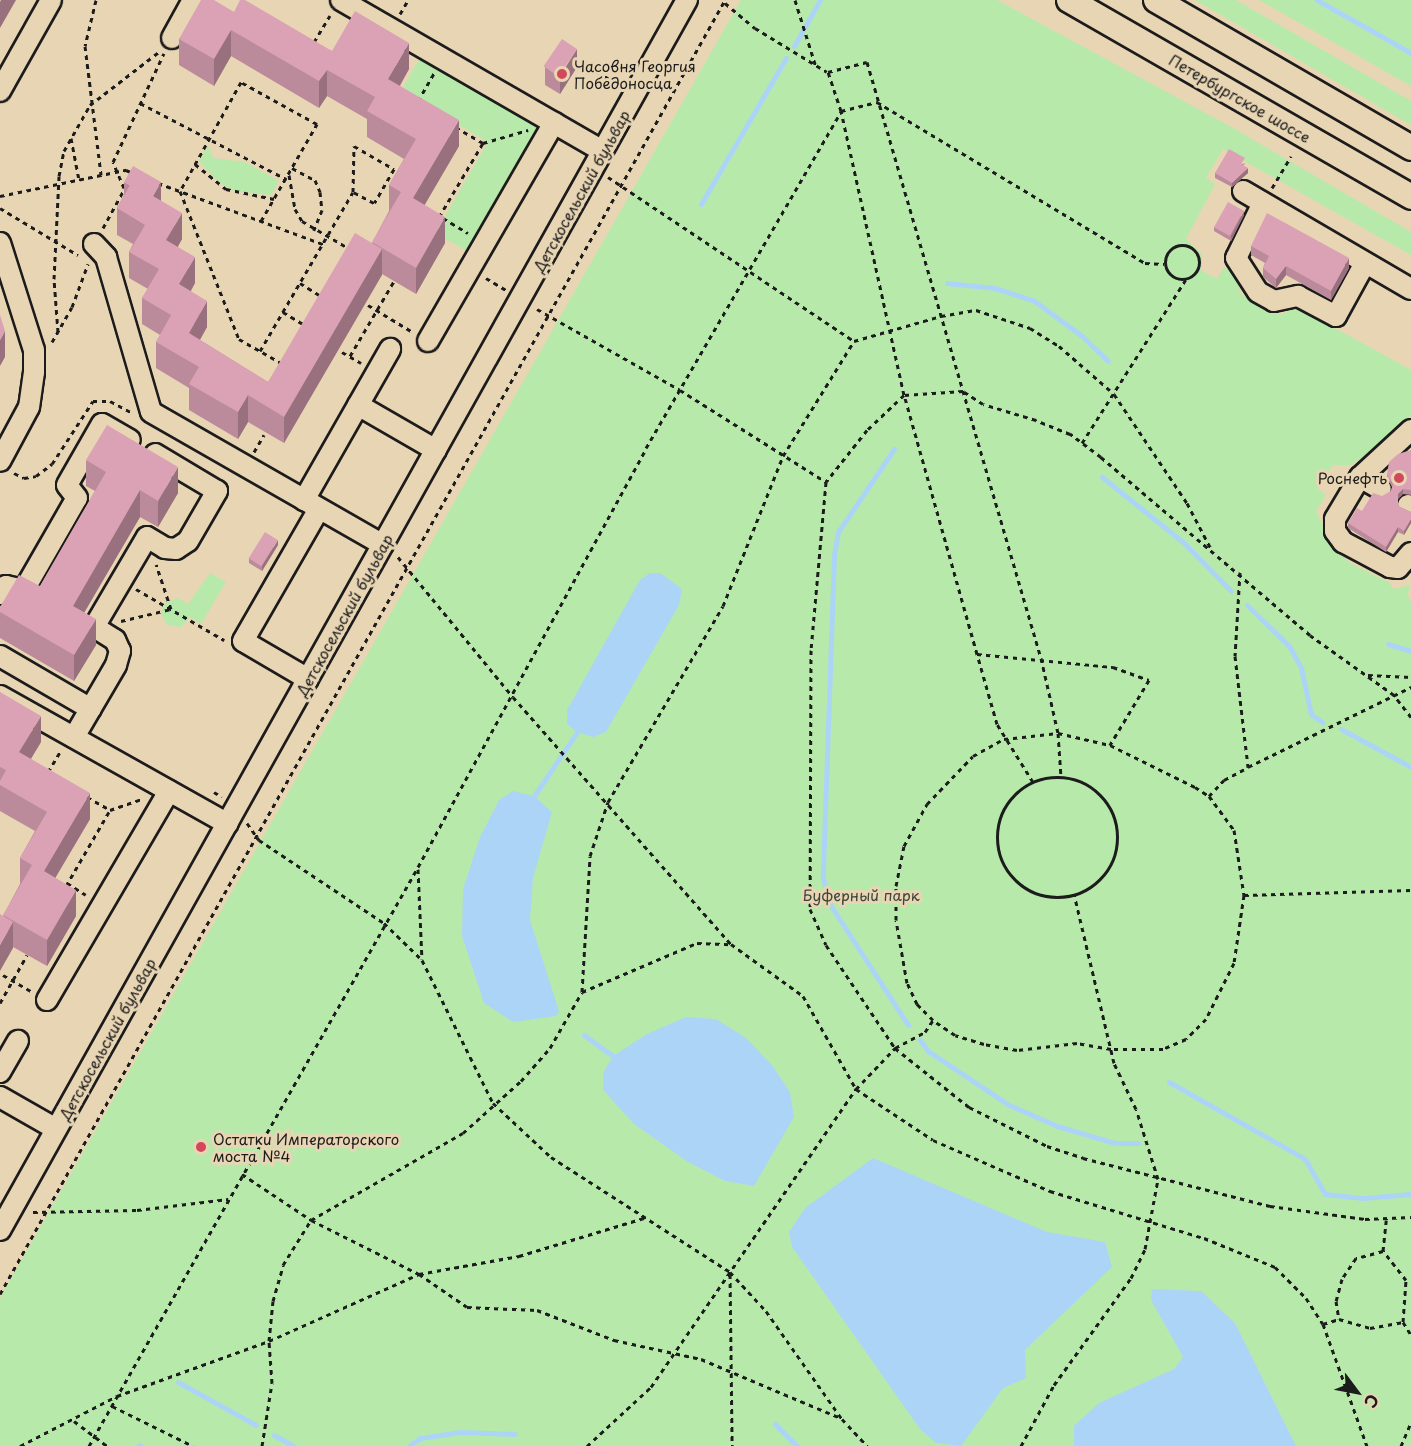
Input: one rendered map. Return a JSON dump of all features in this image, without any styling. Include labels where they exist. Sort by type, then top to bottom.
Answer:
[{"type":"main road","name":"Петербургское шоссе","points":[[1069,0],[1411,197]]},
{"type":"main road","points":[[1156,0],[1411,148]]},
{"type":"street","points":[[0,91],[51,0]]},
{"type":"street","points":[[172,38],[193,0]]},
{"type":"street","name":"Детскосельский бульвар","points":[[2,1223],[228,824],[687,0]]},
{"type":"street","points":[[337,4],[443,59],[554,123],[598,159]]},
{"type":"street","points":[[428,341],[554,123]]},
{"type":"street","points":[[1243,191],[1411,289]]},
{"type":"street","points":[[1263,202],[1236,258],[1258,292],[1274,302],[1298,296],[1336,316],[1365,263]]},
{"type":"street","points":[[0,243],[34,350],[34,372],[29,407],[0,461]]},
{"type":"street","points":[[92,252],[106,257],[152,412],[383,545]]},
{"type":"street","points":[[308,679],[243,641],[312,504],[358,405],[390,349]]},
{"type":"street","points":[[358,405],[436,450]]},
{"type":"street","points":[[0,594],[6,586],[24,590],[77,498],[67,485],[102,424],[217,491],[188,541],[176,549],[165,548],[147,537],[94,627],[115,640],[120,651],[116,665],[91,709],[72,736]]},
{"type":"street","points":[[1411,430],[1360,477],[1335,519],[1335,531],[1343,542],[1390,567],[1398,568],[1411,553]]},
{"type":"street","points":[[1360,477],[1381,489]]},
{"type":"street","points":[[0,656],[91,709]]},
{"type":"street","points":[[0,696],[228,824]]},
{"type":"street","points":[[47,1000],[169,791]]},
{"type":"street","points":[[0,1072],[18,1041]]},
{"type":"street","points":[[0,1097],[57,1129]]},
{"type":"path","points":[[96,0],[85,46],[90,105],[101,175]]},
{"type":"path","points":[[795,0],[808,32],[816,68]]},
{"type":"path","points":[[0,1294],[43,1213],[725,1],[816,68],[828,72],[867,62],[1041,658],[1058,733],[1061,777]]},
{"type":"path","points":[[314,42],[337,4]]},
{"type":"path","points":[[304,36],[323,48]]},
{"type":"path","points":[[58,332],[56,242],[58,184],[71,138],[90,105],[167,47],[113,162],[124,188]]},
{"type":"path","points":[[569,62],[572,57],[611,80]]},
{"type":"path","points":[[417,104],[443,59]]},
{"type":"path","points":[[828,72],[841,111],[904,395],[977,654],[1004,739],[1033,782]]},
{"type":"path","points":[[180,191],[241,82],[316,124],[261,221]]},
{"type":"path","points":[[410,100],[425,109]]},
{"type":"path","points":[[89,1446],[384,923],[418,867],[680,390],[841,111],[877,102],[1145,263],[1164,264]]},
{"type":"path","points":[[140,103],[286,179]]},
{"type":"path","points":[[434,225],[483,143],[554,123]]},
{"type":"path","points":[[450,124],[483,143]]},
{"type":"path","points":[[71,138],[79,180]]},
{"type":"path","points":[[260,351],[353,192],[354,146],[394,169],[374,203],[353,192]]},
{"type":"path","points":[[1263,202],[1291,156]]},
{"type":"path","points":[[598,159],[622,185],[854,341]]},
{"type":"path","points":[[195,164],[226,189],[274,199]]},
{"type":"path","points":[[292,168],[315,180],[320,192],[322,210],[314,230]]},
{"type":"path","points":[[0,196],[117,172],[142,176]]},
{"type":"path","points":[[34,372],[72,307],[92,252],[133,173]]},
{"type":"path","points":[[289,173],[295,209],[302,221],[326,238],[359,254]]},
{"type":"path","points":[[152,180],[322,244]]},
{"type":"path","points":[[180,191],[239,339],[287,367]]},
{"type":"path","points":[[0,208],[56,242],[92,252],[112,274]]},
{"type":"path","points":[[440,216],[485,243]]},
{"type":"path","points":[[1082,443],[1186,279],[1199,264],[1198,256],[1189,246],[1168,250],[1164,264],[1172,276],[1186,279]]},
{"type":"path","points":[[350,356],[394,281]]},
{"type":"path","points":[[300,283],[327,300]]},
{"type":"path","points":[[368,305],[428,341]]},
{"type":"path","points":[[262,1446],[272,1383],[269,1341],[283,1265],[311,1220],[463,1133],[493,1103],[521,1082],[550,1048],[582,992],[590,856],[608,802],[723,606],[783,456],[854,341],[889,329],[976,310],[1009,318],[1059,346],[1114,394],[1187,503],[1211,548]]},
{"type":"path","points":[[283,312],[310,328]]},
{"type":"path","points":[[547,316],[680,390],[826,482]]},
{"type":"path","points":[[1411,717],[1394,695],[1310,635],[1240,572],[1082,443],[1036,420],[983,404],[963,392],[904,395],[867,430],[826,482],[811,650],[810,909],[826,945],[895,1048],[932,1080],[999,1122],[1047,1146],[1158,1179],[1280,1208],[1386,1220],[1411,1217]]},
{"type":"path","points":[[147,537],[171,609]]},
{"type":"path","points":[[408,566],[513,697],[731,944],[803,996],[856,1089],[933,1140],[990,1167],[1150,1223],[1204,1238],[1275,1268],[1306,1298],[1323,1324],[1367,1446]]},
{"type":"path","points":[[1240,572],[1235,656],[1248,767]]},
{"type":"path","points":[[121,581],[228,642],[243,641]]},
{"type":"path","points":[[94,627],[171,609]]},
{"type":"path","points":[[977,654],[1041,658],[1113,667],[1149,680],[1110,745]]},
{"type":"path","points":[[1368,675],[1411,677]]},
{"type":"path","points":[[1209,796],[1224,780],[1248,767],[1411,687]]},
{"type":"path","points":[[1058,733],[1110,745],[1209,796],[1234,830],[1244,895],[1234,963],[1206,1019],[1186,1039],[1163,1049],[1112,1049],[1077,1043],[1017,1050],[955,1035],[933,1020],[917,1004],[900,956],[896,886],[904,846],[927,804],[948,778],[973,756],[1004,739],[1058,733]]},
{"type":"path","points":[[48,774],[72,736]]},
{"type":"path","points":[[38,768],[58,780]]},
{"type":"path","points":[[1061,777],[1087,785],[1098,793],[1110,810],[1117,830],[1117,844],[1107,870],[1098,880],[1074,894],[1046,896],[1021,885],[1003,864],[999,850],[999,823],[1011,798],[1033,782],[1061,777]]},
{"type":"path","points":[[61,894],[110,810],[169,791]]},
{"type":"path","points":[[79,792],[110,810]]},
{"type":"path","points":[[256,837],[384,923],[422,960],[493,1103],[551,1157],[730,1272],[766,1311],[842,1419],[867,1446]]},
{"type":"path","points":[[418,867],[422,960]]},
{"type":"path","points":[[1244,895],[1411,890]]},
{"type":"path","points":[[1021,1446],[1054,1385],[1131,1278],[1145,1249],[1158,1179],[1112,1049],[1074,894]]},
{"type":"path","points":[[582,992],[697,943],[731,944]]},
{"type":"path","points":[[0,1003],[27,955]]},
{"type":"path","points":[[3,975],[47,1000]]},
{"type":"path","points":[[588,1446],[651,1387],[856,1089],[895,1048],[925,1032],[933,1020]]},
{"type":"path","points":[[242,1174],[311,1220],[418,1274],[467,1306],[537,1310],[614,1340],[677,1352],[728,1369],[842,1419]]},
{"type":"path","points":[[43,1213],[136,1210],[228,1199]]},
{"type":"path","points":[[20,1446],[74,1421],[117,1396],[269,1341],[418,1274],[519,1256],[647,1217]]},
{"type":"path","points":[[1386,1220],[1383,1251],[1406,1280],[1403,1322],[1411,1335]]},
{"type":"path","points":[[1339,1319],[1336,1301],[1342,1278],[1356,1257],[1383,1251]]},
{"type":"path","points":[[730,1272],[728,1369],[732,1446]]},
{"type":"path","points":[[1323,1324],[1339,1319],[1370,1328],[1403,1322]]},
{"type":"path","points":[[112,1406],[193,1446]]},
{"type":"path","points":[[74,1421],[93,1438],[107,1446]]},
{"type":"path","points":[[1401,1446],[1411,1423]]},
{"type":"green space","name":"Буферный парк","points":[[741,0],[997,0],[1235,129],[1411,232],[1411,255],[1223,149],[1206,178],[1215,184],[1186,239],[1202,254],[1202,271],[1217,279],[1224,267],[1235,273],[1241,294],[1280,315],[1297,307],[1411,370],[1411,414],[1403,429],[1351,465],[1333,465],[1317,488],[1326,495],[1316,511],[1332,544],[1350,563],[1390,583],[1393,589],[1411,585],[1407,594],[1411,602],[1411,1446],[0,1446],[0,1298]]},
{"type":"green space","points":[[1195,0],[1236,0],[1411,101],[1411,125]]},
{"type":"green space","points":[[1259,0],[1411,0],[1411,86]]},
{"type":"green space","points":[[422,54],[546,124],[471,253],[435,233],[488,142],[401,91]]},
{"type":"green space","points":[[208,145],[213,158],[245,162],[279,181],[271,195],[235,191],[218,182],[199,161]]},
{"type":"green space","points":[[210,573],[226,582],[201,624],[190,617],[181,627],[167,625],[161,613],[165,603],[178,598],[188,604]]},
{"type":"water","points":[[650,573],[660,573],[682,589],[679,605],[606,732],[593,737],[577,732],[567,724],[567,710],[640,580]]},
{"type":"water","points":[[513,791],[534,796],[552,812],[533,878],[530,920],[559,1011],[556,1016],[513,1022],[484,1003],[462,936],[463,889],[480,837],[499,800]]},
{"type":"water","points":[[686,1017],[716,1019],[746,1038],[772,1065],[790,1092],[794,1117],[754,1186],[725,1181],[688,1162],[634,1124],[603,1090],[603,1073],[613,1056],[647,1034]]},
{"type":"water","points":[[873,1158],[1047,1232],[1105,1242],[1112,1267],[1025,1350],[1026,1378],[1003,1388],[961,1446],[936,1443],[920,1429],[792,1247],[789,1232],[805,1208]]},
{"type":"water","points":[[1152,1289],[1201,1291],[1235,1323],[1296,1446],[1074,1446],[1074,1426],[1099,1403],[1174,1369],[1183,1357],[1151,1300]]},
{"type":"building","points":[[201,0],[214,0],[234,12],[240,0],[245,0],[332,51],[355,11],[409,43],[388,79],[459,120],[413,198],[445,217],[416,268],[372,242],[401,192],[389,185],[416,139],[367,111],[375,97],[327,70],[319,81],[231,30],[214,59],[179,39]]},
{"type":"building","points":[[562,39],[577,49],[558,76],[544,66]]},
{"type":"building","points":[[1229,149],[1245,158],[1241,164],[1248,168],[1232,183],[1215,173]]},
{"type":"building","points":[[133,166],[161,182],[153,196],[182,213],[166,240],[195,257],[179,284],[207,301],[189,333],[268,382],[355,233],[382,249],[284,417],[248,395],[238,412],[189,384],[199,367],[156,342],[171,315],[142,298],[159,269],[129,252],[145,225],[117,208],[130,185],[124,182]]},
{"type":"building","points":[[1228,202],[1244,211],[1230,236],[1214,227]]},
{"type":"building","points":[[1267,213],[1349,258],[1331,291],[1286,266],[1276,279],[1263,268],[1269,256],[1251,246]]},
{"type":"building","points":[[0,315],[5,331],[0,340]]},
{"type":"building","points":[[107,425],[178,467],[158,501],[140,490],[73,606],[96,619],[74,655],[0,612],[0,607],[19,575],[40,586],[106,472],[86,460]]},
{"type":"building","points":[[1411,450],[1411,490],[1403,489],[1398,494],[1398,506],[1411,512],[1411,519],[1404,531],[1398,527],[1386,547],[1348,523],[1357,508],[1362,511],[1373,493],[1382,496],[1391,491],[1393,484],[1387,474],[1389,462],[1398,454]]},
{"type":"building","points":[[265,532],[278,540],[261,566],[249,558]]},
{"type":"building","points":[[0,692],[41,716],[19,752],[90,793],[44,871],[76,890],[47,940],[3,915],[32,865],[20,858],[47,812],[0,785],[6,770],[0,767]]},
{"type":"building","points":[[0,914],[13,922],[0,945]]},
{"type":"waterway","points":[[794,46],[820,0]]},
{"type":"waterway","points":[[1317,0],[1411,53]]},
{"type":"waterway","points":[[701,204],[786,58]]},
{"type":"waterway","points":[[947,283],[995,288],[1033,300],[1082,336],[1108,361]]},
{"type":"waterway","points":[[894,449],[838,532],[834,555],[823,878],[831,906],[908,1025]]},
{"type":"waterway","points":[[1102,477],[1184,543],[1231,591]]},
{"type":"waterway","points":[[1247,605],[1289,646],[1301,668],[1311,714],[1322,722]]},
{"type":"waterway","points":[[1388,644],[1411,651]]},
{"type":"waterway","points":[[1341,729],[1411,767]]},
{"type":"waterway","points":[[534,796],[577,732]]},
{"type":"waterway","points":[[584,1035],[613,1056]]},
{"type":"waterway","points":[[920,1040],[928,1051],[1009,1105],[1057,1126],[1115,1143],[1138,1143]]},
{"type":"waterway","points":[[1169,1082],[1305,1159],[1325,1194],[1363,1198],[1411,1194]]},
{"type":"waterway","points":[[178,1382],[256,1425]]},
{"type":"waterway","points":[[775,1424],[797,1446]]},
{"type":"waterway","points":[[409,1446],[420,1438],[460,1432],[515,1434]]},
{"type":"waterway","points":[[274,1435],[294,1446]]},
{"type":"place","name":"Часовня Георгия Победоносца","points":[[562,74]]},
{"type":"place","name":"Роснефть","points":[[1399,478]]},
{"type":"place","name":"Остатки Императорского моста №4","points":[[201,1147]]}]
